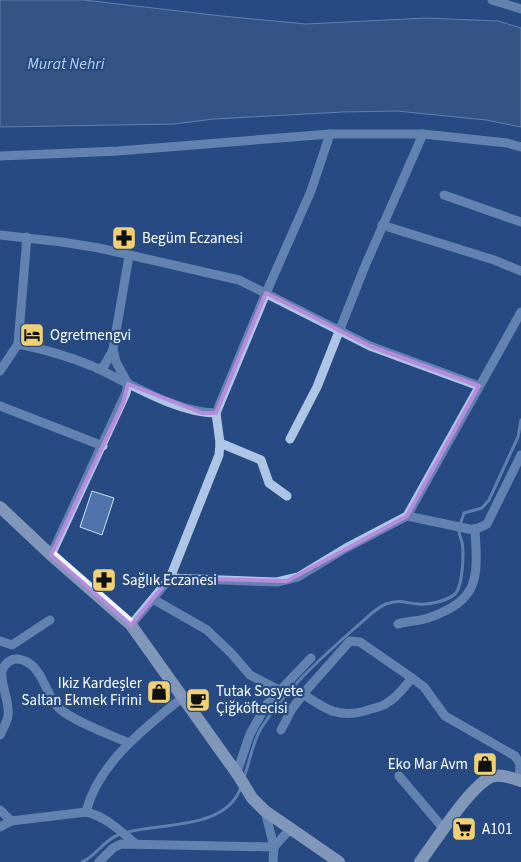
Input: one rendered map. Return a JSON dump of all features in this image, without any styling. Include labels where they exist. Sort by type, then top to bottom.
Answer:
[{"type":"main road","points":[[0,507],[50,555],[131,625],[238,773],[252,798],[265,811],[339,862]]},
{"type":"main road","points":[[420,862],[455,813],[480,785],[492,776],[506,776],[520,781]]},
{"type":"street","points":[[492,0],[521,9]]},
{"type":"street","points":[[131,625],[170,578],[219,455],[220,443],[216,414],[311,191],[330,134]]},
{"type":"street","points":[[0,156],[118,151],[330,134],[423,134],[521,147]]},
{"type":"street","points":[[290,439],[314,395],[382,225],[423,134]]},
{"type":"street","points":[[444,195],[521,222]]},
{"type":"street","points":[[382,225],[494,260],[521,271]]},
{"type":"street","points":[[0,235],[62,242],[239,280],[370,346],[479,386]]},
{"type":"street","points":[[0,371],[18,344],[27,237]]},
{"type":"street","points":[[98,369],[104,366],[113,349],[129,256]]},
{"type":"street","points":[[170,578],[287,581],[298,577],[346,548],[407,516],[521,312]]},
{"type":"street","points":[[18,344],[51,351],[202,413],[216,414]]},
{"type":"street","points":[[50,555],[123,403],[128,384],[116,362],[113,349]]},
{"type":"street","points":[[0,406],[103,446]]},
{"type":"street","points":[[220,443],[261,460],[269,483],[287,496]]},
{"type":"street","points":[[407,516],[472,530],[487,524],[521,455]]},
{"type":"street","points":[[398,624],[430,617],[452,607],[468,594],[474,581],[476,556],[472,530]]},
{"type":"street","points":[[153,599],[207,630],[250,675],[279,690]]},
{"type":"street","points":[[12,645],[50,620]]},
{"type":"street","points":[[281,730],[292,709],[303,694],[348,643],[354,640],[360,642],[424,687],[445,716],[514,756],[520,764],[520,781]]},
{"type":"street","points":[[0,641],[12,645]]},
{"type":"street","points":[[12,645],[15,659]]},
{"type":"street","points":[[238,773],[250,734],[258,718],[279,690],[311,658]]},
{"type":"street","points":[[0,735],[8,716],[1,671],[10,660],[15,659],[29,663],[37,672],[51,699],[60,709],[130,744]]},
{"type":"street","points":[[303,694],[319,706],[337,713],[350,715],[387,704],[412,678]]},
{"type":"street","points":[[86,812],[93,790],[102,776],[152,722],[183,697]]},
{"type":"street","points":[[398,776],[444,829]]},
{"type":"street","points":[[0,810],[11,821]]},
{"type":"street","points":[[265,811],[274,847],[273,862]]},
{"type":"street","points":[[0,827],[11,821],[86,812],[97,815],[116,826],[136,844]]},
{"type":"street","points":[[99,862],[113,848],[121,844],[274,847],[290,829]]},
{"type":"highlighted area","points":[[266,293],[370,346],[479,386],[407,516],[287,581],[170,578],[131,625],[51,555],[123,403],[128,384],[202,413],[216,413]]},
{"type":"water","name":"Murat Nehri","points":[[0,0],[84,0],[306,24],[426,18],[498,21],[521,28],[521,127],[486,120],[397,111],[214,119],[174,124],[0,127]]},
{"type":"building","points":[[92,491],[114,498],[102,535],[80,527]]},
{"type":"waterway","points":[[244,777],[257,736],[269,716],[317,663],[370,615],[386,604],[399,602],[428,604],[443,601],[455,594],[460,584],[463,561],[463,547],[459,531],[463,515],[464,513],[482,508],[489,500],[518,437],[521,420]]},
{"type":"waterway","points":[[82,862],[118,835],[205,819],[220,812],[233,802],[241,787]]},
{"type":"place","name":"Begüm Eczanesi","points":[[124,238]]},
{"type":"place","name":"Ogretmengvi","points":[[32,335]]},
{"type":"place","name":"Sağlık Eczanesi","points":[[104,580]]},
{"type":"place","name":"Ikiz Kardeşler Saltan Ekmek Firini","points":[[159,692]]},
{"type":"place","name":"Tutak Sosyete Çiğköftecisi","points":[[198,700]]},
{"type":"place","name":"Eko Mar Avm","points":[[485,764]]},
{"type":"place","name":"A101","points":[[464,829]]}]
